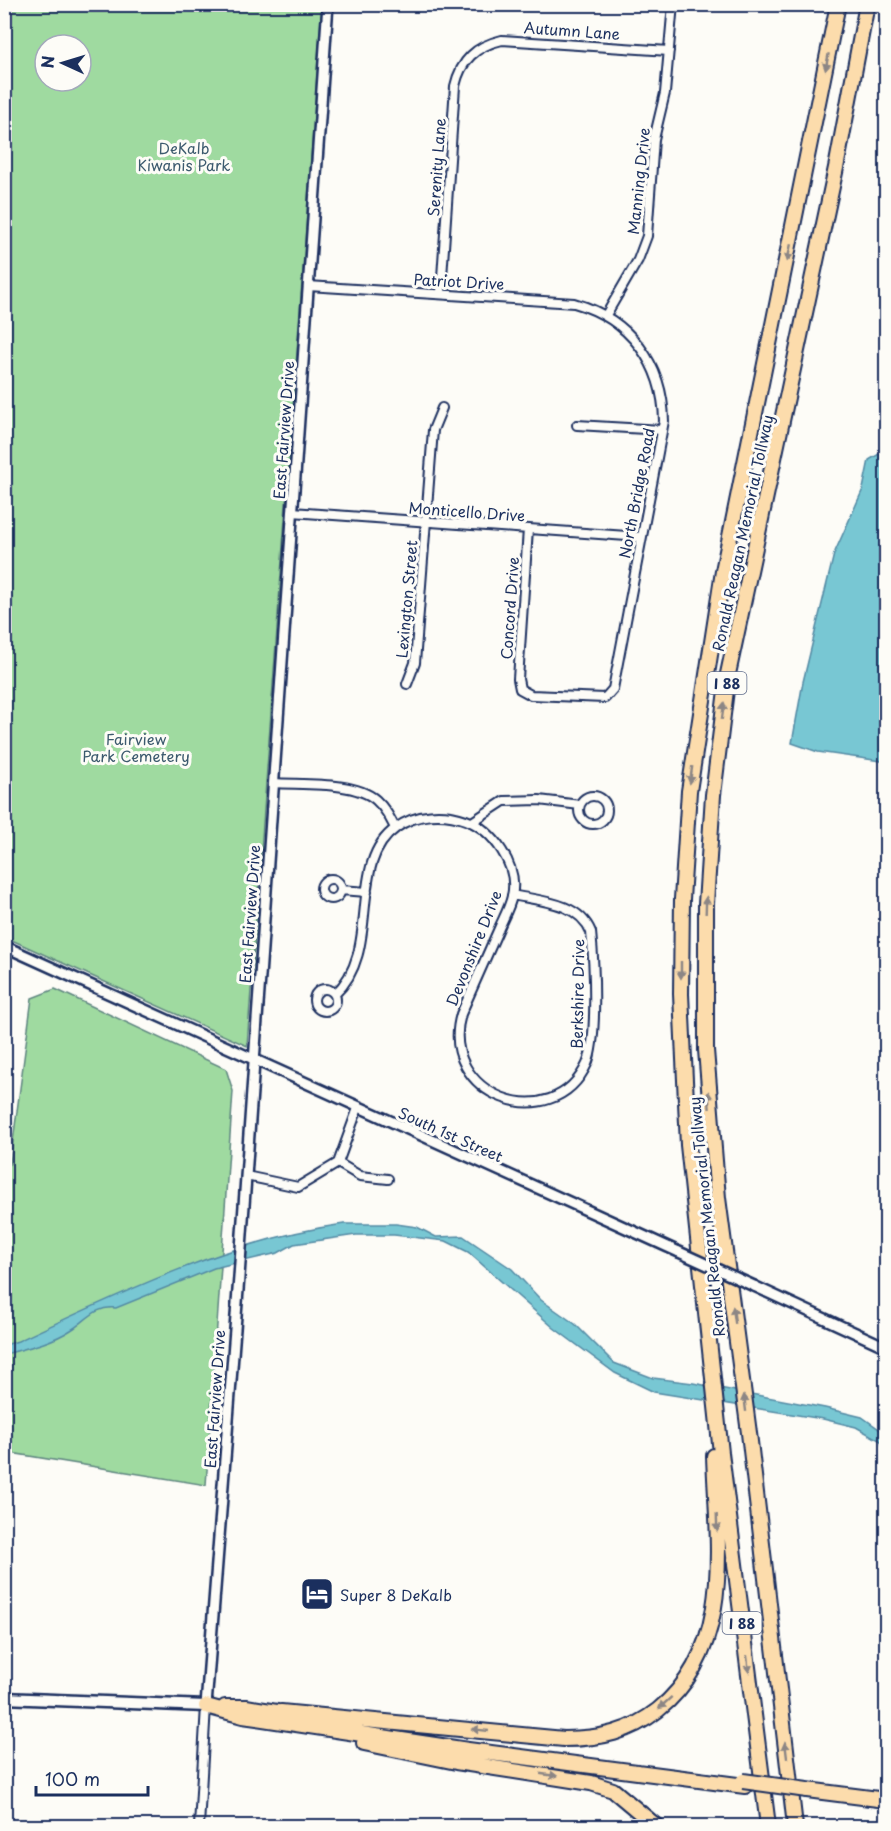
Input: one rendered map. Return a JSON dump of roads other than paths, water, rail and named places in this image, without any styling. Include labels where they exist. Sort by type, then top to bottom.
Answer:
[{"type":"highway","name":"Ronald Reagan Memorial Tollway","points":[[716,1419],[685,1097],[682,899],[689,790],[723,571],[838,4]]},
{"type":"highway","name":"Ronald Reagan Memorial Tollway","points":[[797,1827],[718,1198],[706,1050],[706,904],[713,795],[728,674],[817,256],[867,4]]},
{"type":"highway","points":[[283,1718],[564,1739],[588,1739],[614,1734],[642,1722],[669,1701],[685,1682],[700,1656],[712,1623],[719,1572],[716,1419]]},
{"type":"highway","name":"I 88","points":[[716,1419],[768,1827]]},
{"type":"highway","points":[[206,1706],[744,1784],[886,1800]]},
{"type":"highway","points":[[283,1718],[393,1750],[591,1783],[613,1790],[656,1827]]},
{"type":"highway","points":[[807,1792],[886,1807]]},
{"type":"main road","points":[[4,1698],[206,1706]]},
{"type":"street","name":"East Fairview Drive","points":[[199,1827],[328,4]]},
{"type":"street","name":"Manning Drive","points":[[606,315],[638,261],[646,236],[654,140],[665,93],[674,4]]},
{"type":"street","name":"Autumn Lane","points":[[475,50],[502,39],[669,51]]},
{"type":"street","name":"Serenity Lane","points":[[441,292],[455,86],[462,66],[475,50]]},
{"type":"street","name":"Patriot Drive","points":[[308,286],[441,292],[574,303],[606,315]]},
{"type":"street","name":"North Bridge Road","points":[[606,315],[626,330],[651,361],[663,401],[662,430],[610,695]]},
{"type":"street","name":"Lexington Street","points":[[407,684],[415,663],[433,430],[442,408]]},
{"type":"street","points":[[578,425],[662,430]]},
{"type":"street","name":"Monticello Drive","points":[[292,512],[641,537]]},
{"type":"street","name":"Concord Drive","points":[[528,529],[518,679],[520,689],[531,695],[594,700],[610,695]]},
{"type":"street","points":[[274,783],[341,787],[363,792],[377,801],[395,828]]},
{"type":"street","points":[[335,994],[347,983],[360,948],[374,858],[395,828],[432,815],[450,815],[472,822],[504,801],[539,800],[580,805]]},
{"type":"street","name":"Devonshire Drive","points":[[472,822],[486,831],[503,853],[510,873],[512,895],[461,1014],[456,1032],[458,1049],[464,1066],[485,1089]]},
{"type":"street","points":[[341,890],[367,892]]},
{"type":"street","name":"Berkshire Drive","points":[[485,1089],[498,1097],[514,1101],[533,1102],[548,1099],[577,1080],[591,1050],[592,952],[588,924],[570,908],[512,895]]},
{"type":"street","name":"South 1st Street","points":[[4,946],[886,1347]]},
{"type":"street","points":[[246,1176],[298,1187],[338,1163],[358,1108]]},
{"type":"street","points":[[338,1163],[360,1176],[388,1179]]},
{"type":"water","points":[[879,454],[886,456],[886,761],[818,752],[792,743],[803,682],[834,554],[863,489],[869,460]]},
{"type":"water","points":[[344,1224],[396,1224],[417,1227],[436,1237],[463,1236],[512,1269],[541,1300],[575,1324],[614,1363],[653,1378],[693,1383],[862,1417],[886,1434],[886,1456],[881,1441],[856,1427],[823,1419],[654,1392],[615,1373],[554,1328],[468,1252],[446,1241],[394,1235],[356,1235],[294,1244],[278,1253],[214,1268],[116,1308],[97,1311],[71,1330],[55,1338],[5,1354],[5,1345],[177,1270],[260,1242],[302,1231]]},
{"type":"place","name":"Super 8 DeKalb","points":[[317,1594]]},
{"type":"park label","name":"DeKalb Kiwanis Park","points":[[184,156]]},
{"type":"park label","name":"Fairview Park Cemetery","points":[[136,746]]}]
